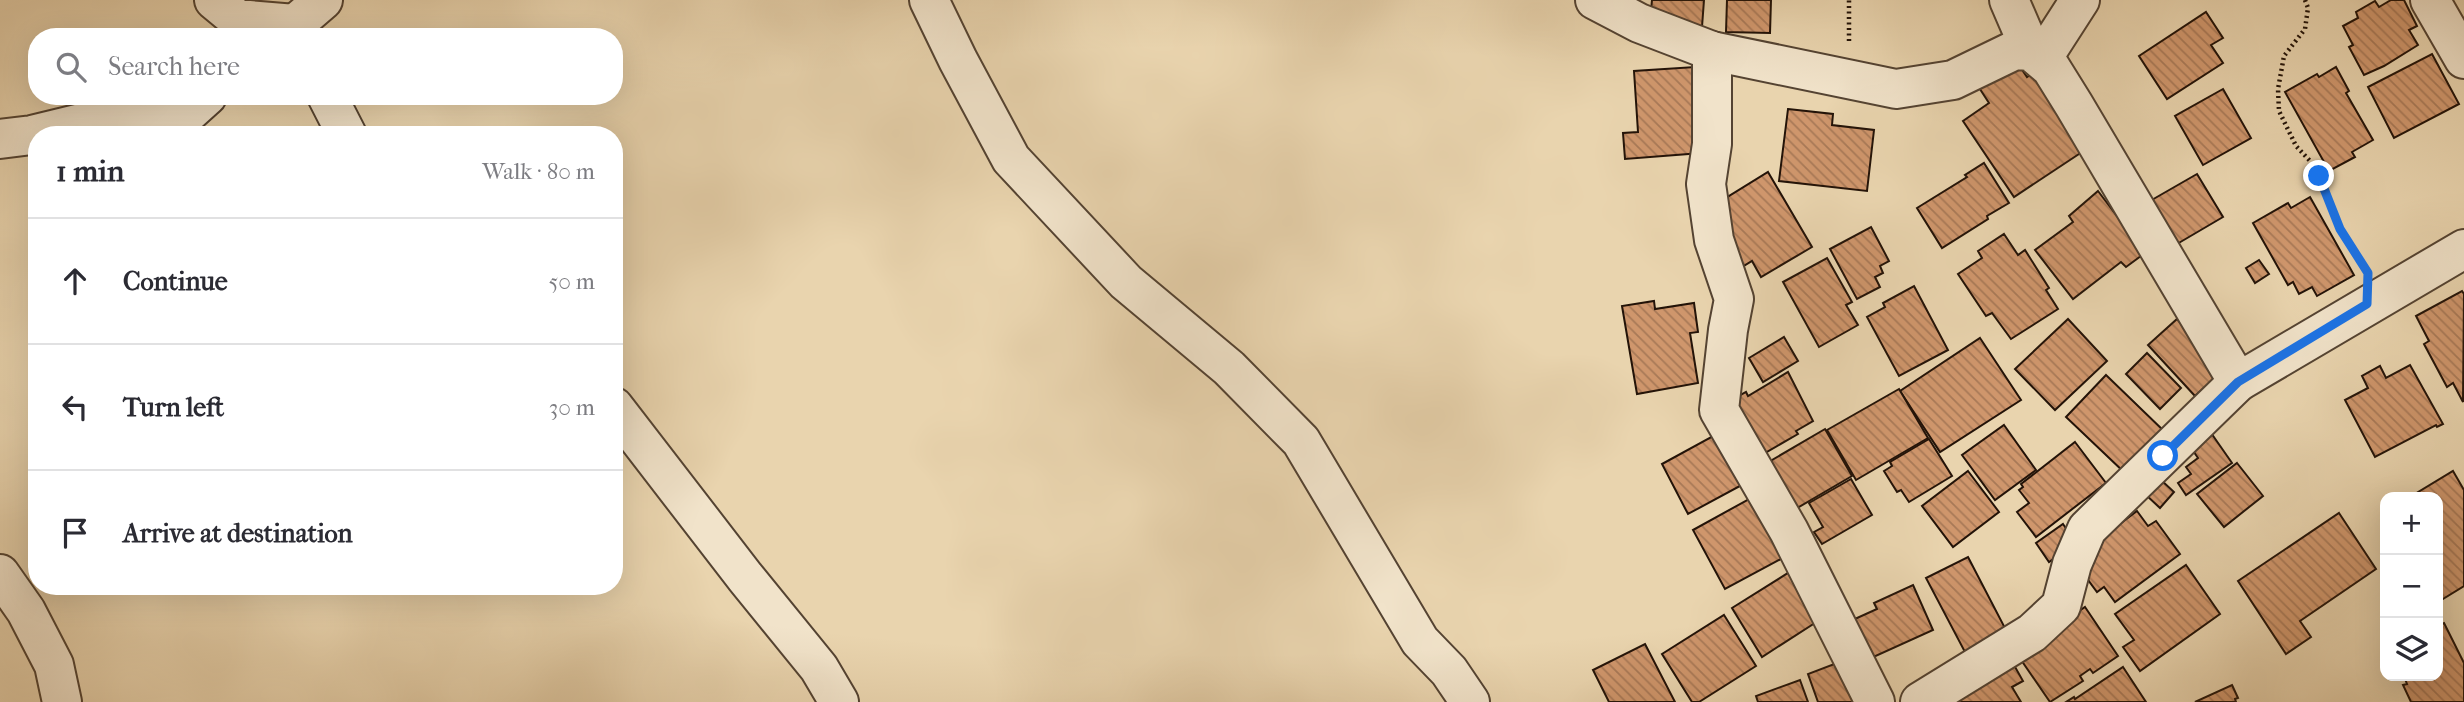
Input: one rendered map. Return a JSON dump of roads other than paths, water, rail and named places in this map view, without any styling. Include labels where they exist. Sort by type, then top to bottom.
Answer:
[{"type":"street","points":[[214,0],[237,19],[300,24]]},
{"type":"street","points":[[929,0],[958,61],[1011,159],[1126,282],[1229,368],[1301,441],[1420,641],[1449,671],[1470,702]]},
{"type":"street","points":[[1595,0],[1639,23],[1712,51],[1896,89],[1953,80],[2015,50],[2036,55]]},
{"type":"street","points":[[2009,0],[2036,55],[2051,68],[2074,105],[2238,382]]},
{"type":"street","points":[[2036,55],[2080,0]]},
{"type":"street","points":[[2430,0],[2464,59]]},
{"type":"street","points":[[1712,51],[1712,144],[1706,184],[1714,240],[1734,299],[1719,410],[1789,531],[1875,702]]},
{"type":"street","points":[[69,126],[102,118],[187,114],[197,105]]},
{"type":"street","points":[[331,105],[342,126]]},
{"type":"street","points":[[0,139],[28,136]]},
{"type":"street","points":[[1920,702],[2032,633],[2061,606],[2072,564],[2087,529],[2238,382],[2464,249]]},
{"type":"street","points":[[623,419],[819,668],[839,702]]},
{"type":"street","points":[[0,574],[26,611],[54,665],[62,702]]}]
